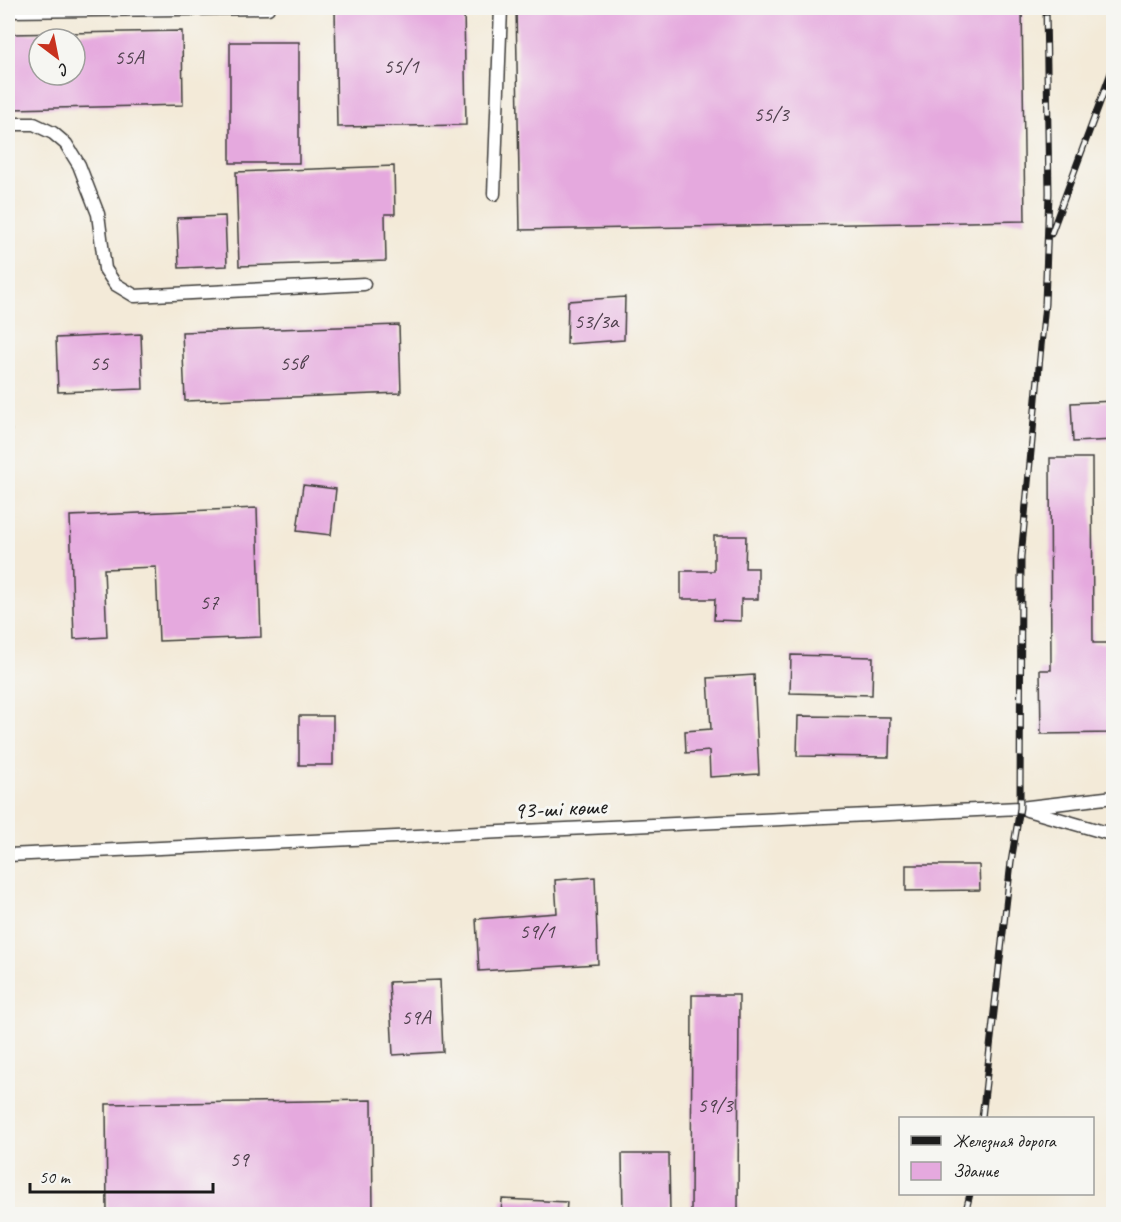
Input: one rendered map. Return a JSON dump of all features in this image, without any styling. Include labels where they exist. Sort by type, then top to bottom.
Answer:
[{"type":"lane","points":[[8,11],[268,8]]},
{"type":"lane","points":[[494,194],[501,8]]},
{"type":"lane","points":[[8,124],[34,124],[52,133],[66,144],[79,165],[98,214],[105,269],[115,284],[135,296],[364,284]]},
{"type":"lane","name":"93-ші көше","points":[[8,855],[1020,808],[1113,796]]},
{"type":"lane","points":[[1020,808],[1113,835]]},
{"type":"building","points":[[335,8],[464,8],[466,125],[337,127]]},
{"type":"building","points":[[516,8],[1022,8],[1025,221],[520,230]]},
{"type":"building","points":[[182,31],[183,105],[12,109],[11,34],[27,34],[27,87],[87,87],[87,33]]},
{"type":"building","points":[[230,42],[299,42],[299,163],[230,163]]},
{"type":"building","points":[[394,166],[395,214],[385,214],[386,261],[239,266],[236,172]]},
{"type":"building","points":[[225,216],[227,266],[179,268],[177,218]]},
{"type":"building","points":[[625,297],[624,340],[567,344],[568,301]]},
{"type":"building","points":[[399,325],[401,393],[185,401],[182,332]]},
{"type":"building","points":[[141,334],[143,389],[58,392],[56,338]]},
{"type":"building","points":[[9,372],[12,445],[8,445]]},
{"type":"building","points":[[1114,401],[1114,440],[1073,442],[1071,403]]},
{"type":"building","points":[[1050,458],[1092,458],[1093,643],[1114,643],[1114,733],[1041,734],[1040,670],[1051,670]]},
{"type":"building","points":[[303,485],[336,489],[331,535],[297,531]]},
{"type":"building","points":[[257,508],[261,637],[159,641],[156,567],[104,569],[107,637],[74,639],[70,516]]},
{"type":"building","points":[[714,536],[746,536],[745,568],[758,568],[758,599],[741,599],[741,621],[714,620],[715,599],[681,599],[681,571],[714,571]]},
{"type":"building","points":[[791,655],[873,657],[872,695],[790,693]]},
{"type":"building","points":[[754,675],[759,774],[710,777],[709,751],[686,753],[685,731],[711,729],[708,678]]},
{"type":"building","points":[[299,716],[333,716],[333,765],[299,765]]},
{"type":"building","points":[[798,716],[890,717],[889,757],[797,756]]},
{"type":"building","points":[[906,865],[979,865],[980,890],[906,891]]},
{"type":"building","points":[[595,877],[598,964],[479,971],[476,919],[557,913],[555,880]]},
{"type":"building","points":[[440,980],[443,1052],[393,1055],[389,982]]},
{"type":"building","points":[[692,995],[739,995],[738,1214],[691,1214]]},
{"type":"building","points":[[372,1100],[373,1214],[107,1214],[106,1104]]},
{"type":"building","points":[[622,1154],[669,1154],[670,1214],[623,1214]]},
{"type":"building","points":[[502,1199],[567,1202],[566,1214],[501,1214]]},
{"type":"railway","points":[[982,1117],[1011,862],[1020,808],[1021,557],[1045,304],[1049,193],[1046,8]]},
{"type":"railway","points":[[1051,234],[1112,70],[1111,8]]},
{"type":"railway","points":[[965,1214],[970,1195]]}]
